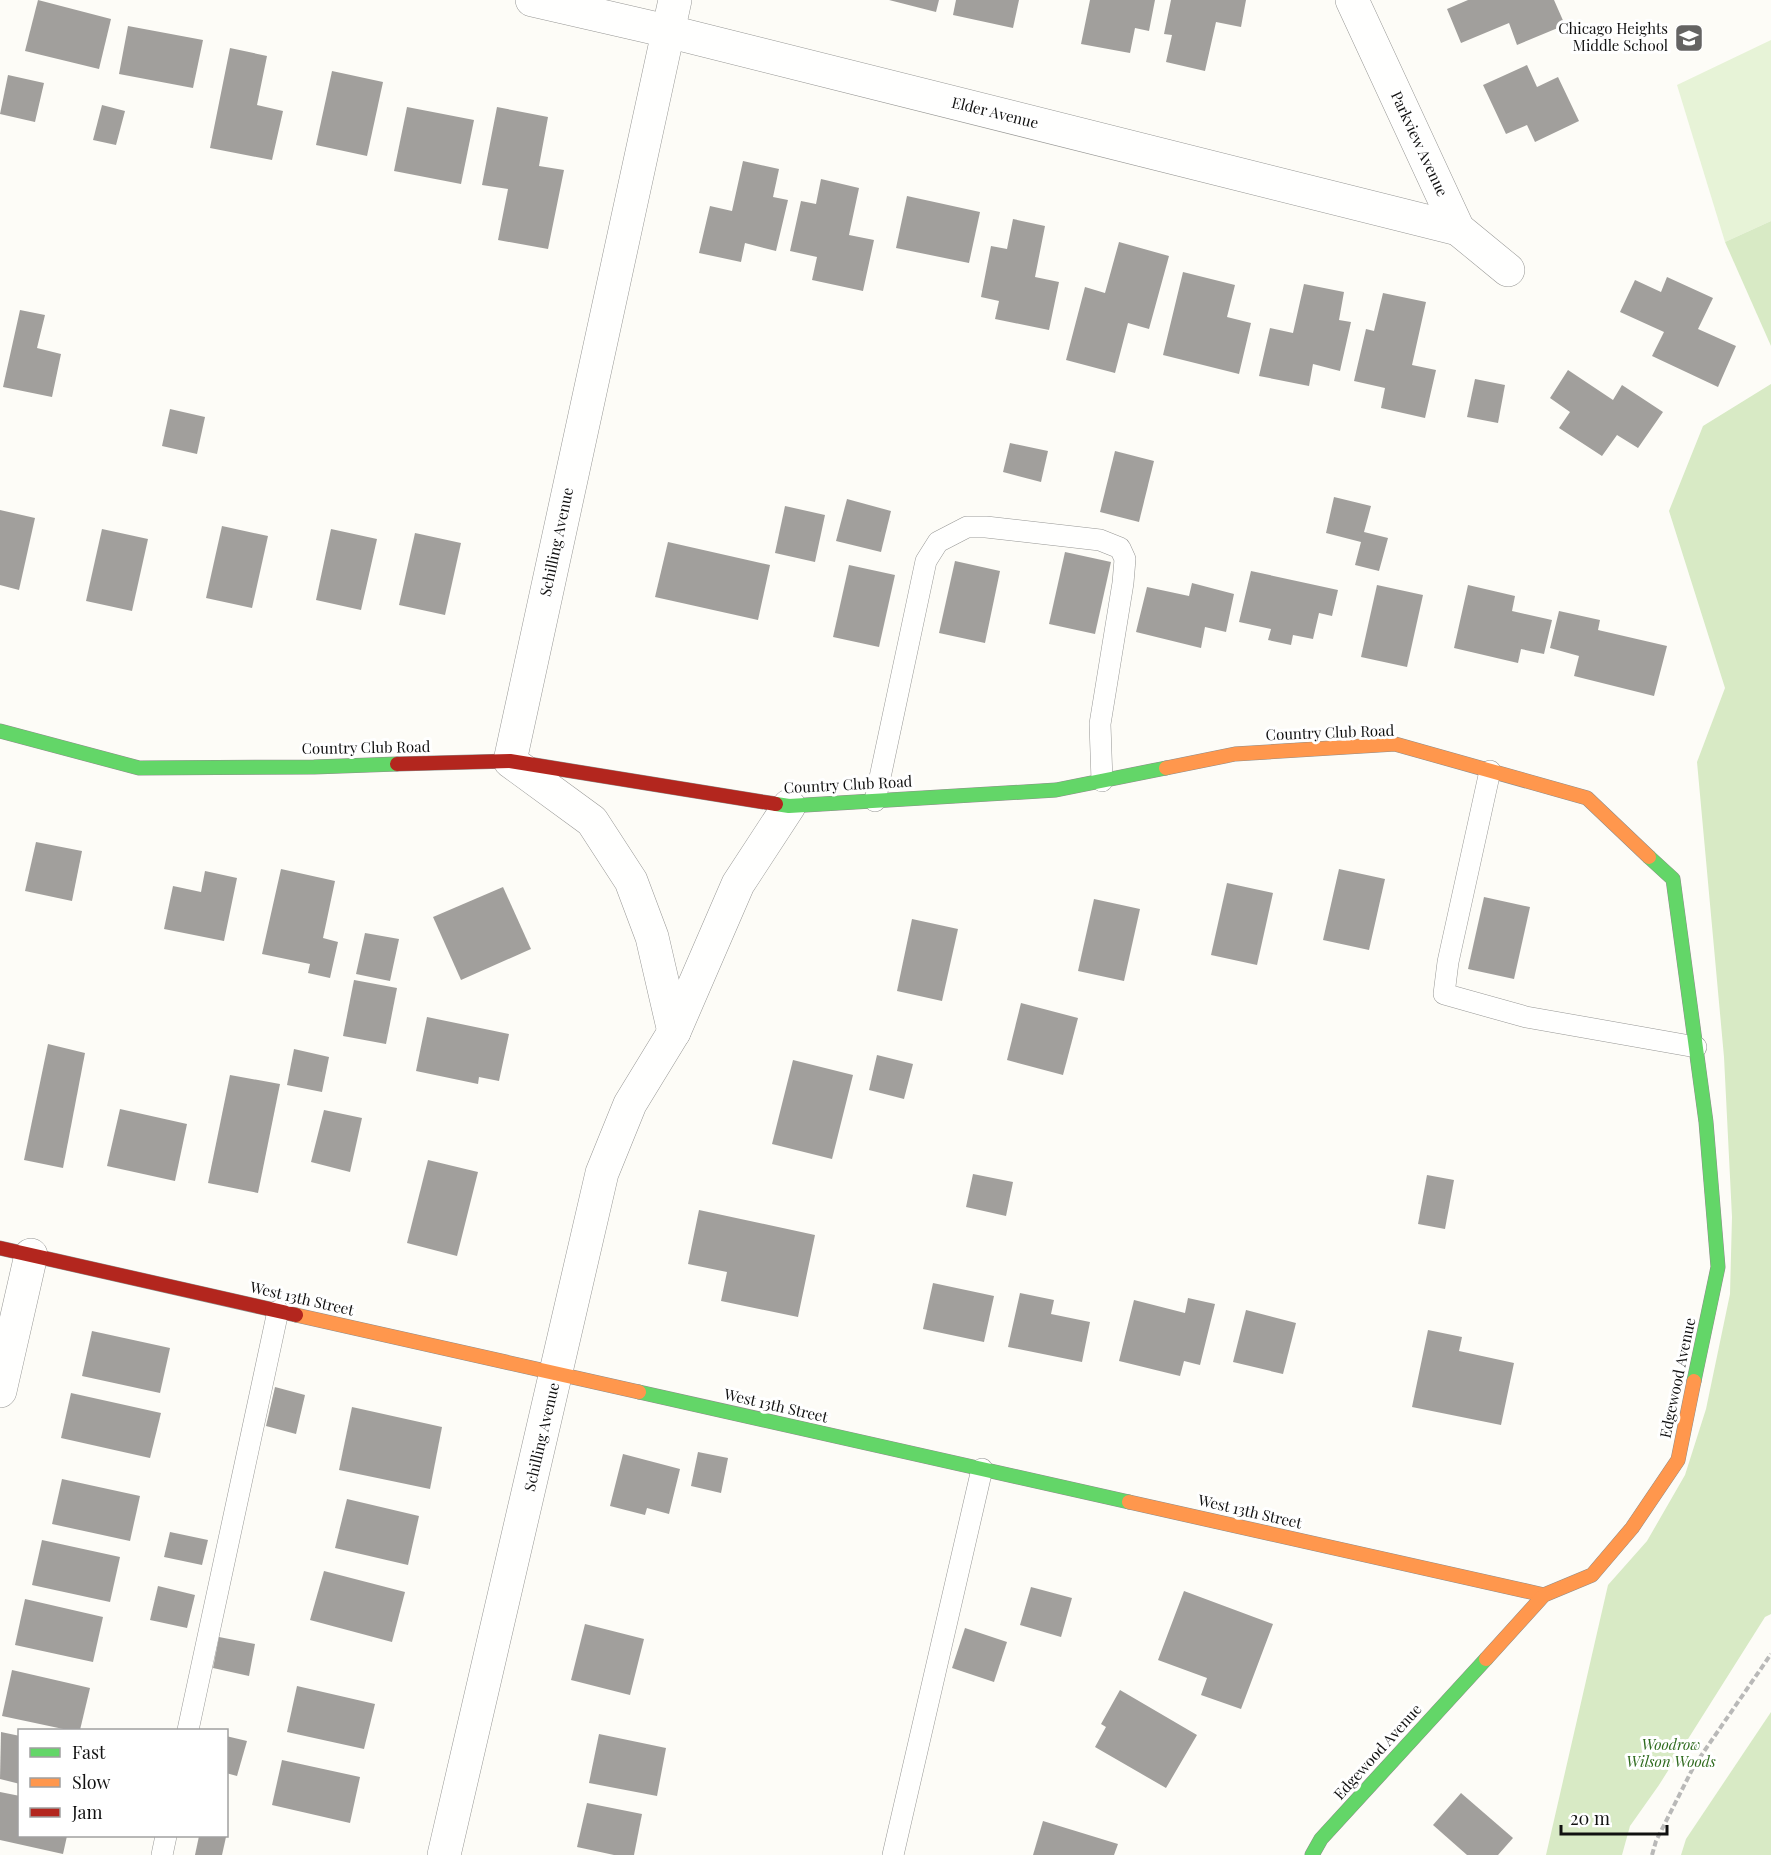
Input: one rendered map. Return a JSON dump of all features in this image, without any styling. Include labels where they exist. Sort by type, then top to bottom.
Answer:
[{"type":"street","name":"Elder Avenue","points":[[531,0],[667,31],[1458,229]]},
{"type":"street","name":"Schilling Avenue","points":[[510,761],[675,0]]},
{"type":"street","name":"Parkview Avenue","points":[[1352,0],[1458,229],[1508,270]]},
{"type":"street","name":"Country Club Road","points":[[0,731],[139,768],[510,761],[789,806],[1056,790],[1235,754],[1395,744],[1587,798]]},
{"type":"street","points":[[510,761],[592,821],[631,881],[652,937],[674,1032]]},
{"type":"street","name":"Edgewood Avenue","points":[[1312,1855],[1321,1839],[1544,1595],[1592,1575],[1632,1528],[1678,1460],[1718,1268],[1706,1122],[1673,879],[1587,798]]},
{"type":"street","name":"Schilling Avenue","points":[[444,1855],[602,1173],[630,1104],[674,1032],[738,884],[789,806]]},
{"type":"street","name":"West 13th Street","points":[[0,1248],[1544,1595]]},
{"type":"street","points":[[0,1391],[32,1255]]},
{"type":"lane","points":[[875,801],[926,561],[938,542],[967,527],[986,527],[1100,540],[1120,548],[1125,559],[1123,584],[1100,724],[1102,781]]},
{"type":"lane","points":[[1490,771],[1448,962],[1444,994],[1526,1017],[1696,1047]]},
{"type":"lane","points":[[188,1729],[278,1311]]},
{"type":"lane","points":[[893,1855],[982,1469]]},
{"type":"lane","points":[[162,1855],[166,1837]]},
{"type":"path","points":[[1652,1855],[1656,1841],[1694,1766],[1771,1654]]},
{"type":"green space","points":[[1771,40],[1771,221],[1725,242],[1677,85]]},
{"type":"green space","points":[[1771,221],[1771,346],[1725,242]]},
{"type":"green space","name":"Woodrow Wilson Woods","points":[[1771,384],[1771,1614],[1765,1617],[1659,1785],[1630,1826],[1622,1855],[1546,1855],[1608,1585],[1647,1541],[1685,1475],[1706,1409],[1730,1294],[1732,1217],[1724,1057],[1697,762],[1725,688],[1669,511],[1703,426]]},
{"type":"green space","points":[[1771,1712],[1771,1855],[1681,1855],[1686,1839]]},
{"type":"building","points":[[38,0],[111,19],[99,69],[25,51]]},
{"type":"building","points":[[889,0],[939,0],[936,12]]},
{"type":"building","points":[[956,0],[1019,0],[1013,28],[953,15]]},
{"type":"building","points":[[1090,0],[1155,0],[1149,31],[1135,28],[1130,53],[1081,44]]},
{"type":"building","points":[[1171,0],[1246,0],[1241,27],[1216,22],[1205,71],[1166,62],[1172,35],[1164,34]]},
{"type":"building","points":[[1468,0],[1554,0],[1565,25],[1517,45],[1509,23],[1461,43],[1447,9]]},
{"type":"building","points":[[128,26],[203,40],[193,88],[119,74]]},
{"type":"building","points":[[230,48],[267,56],[257,105],[283,111],[272,160],[210,148]]},
{"type":"building","points":[[1527,65],[1537,87],[1558,77],[1579,121],[1535,142],[1527,125],[1506,134],[1483,85]]},
{"type":"building","points":[[332,71],[383,82],[367,156],[316,145]]},
{"type":"building","points":[[8,75],[44,83],[35,122],[0,114]]},
{"type":"building","points":[[102,105],[125,111],[116,145],[93,140]]},
{"type":"building","points":[[407,107],[474,120],[461,184],[394,171]]},
{"type":"building","points":[[497,107],[548,117],[539,166],[564,170],[548,249],[498,240],[508,189],[482,185]]},
{"type":"building","points":[[743,161],[779,169],[773,197],[788,200],[776,251],[745,243],[741,262],[699,253],[710,206],[732,211]]},
{"type":"building","points":[[821,179],[859,188],[849,235],[874,240],[863,291],[812,280],[817,257],[790,251],[801,201],[816,204]]},
{"type":"building","points":[[907,196],[980,212],[969,263],[896,248]]},
{"type":"building","points":[[1013,219],[1045,226],[1035,277],[1059,282],[1049,330],[995,319],[999,301],[981,297],[991,246],[1007,249]]},
{"type":"building","points":[[1119,242],[1169,256],[1149,329],[1128,323],[1115,373],[1066,360],[1085,287],[1105,293]]},
{"type":"building","points":[[1183,272],[1235,285],[1227,317],[1251,323],[1239,374],[1163,355]]},
{"type":"building","points":[[1667,277],[1713,298],[1698,329],[1736,346],[1718,387],[1652,356],[1664,332],[1620,312],[1635,280],[1661,292]]},
{"type":"building","points":[[1304,284],[1344,292],[1339,320],[1351,322],[1340,371],[1313,364],[1309,386],[1259,376],[1270,328],[1293,333]]},
{"type":"building","points":[[1383,293],[1426,302],[1412,365],[1436,370],[1425,418],[1381,408],[1385,388],[1354,381],[1366,329],[1374,331]]},
{"type":"building","points":[[20,310],[45,315],[37,348],[61,354],[52,397],[3,387]]},
{"type":"building","points":[[1568,370],[1613,400],[1622,385],[1663,412],[1638,448],[1617,435],[1602,456],[1559,428],[1570,412],[1550,398]]},
{"type":"building","points":[[1475,379],[1505,385],[1498,423],[1467,417]]},
{"type":"building","points":[[170,409],[205,417],[197,454],[162,446]]},
{"type":"building","points":[[1010,443],[1048,451],[1041,482],[1003,472]]},
{"type":"building","points":[[1115,451],[1154,461],[1139,522],[1100,512]]},
{"type":"building","points":[[1334,497],[1371,506],[1364,532],[1388,538],[1379,571],[1355,565],[1361,542],[1326,533]]},
{"type":"building","points":[[847,499],[891,511],[881,552],[836,541]]},
{"type":"building","points":[[785,506],[825,515],[815,562],[775,553]]},
{"type":"building","points":[[0,510],[35,518],[19,590],[0,585]]},
{"type":"building","points":[[222,526],[268,536],[252,608],[206,598]]},
{"type":"building","points":[[102,529],[148,539],[132,611],[86,601]]},
{"type":"building","points":[[331,529],[377,539],[361,610],[316,600]]},
{"type":"building","points":[[415,533],[461,543],[445,615],[399,605]]},
{"type":"building","points":[[668,542],[770,565],[758,620],[655,597]]},
{"type":"building","points":[[1065,552],[1111,562],[1095,634],[1049,624]]},
{"type":"building","points":[[955,561],[1000,571],[985,643],[939,633]]},
{"type":"building","points":[[849,565],[895,575],[879,647],[833,637]]},
{"type":"building","points":[[1251,571],[1338,590],[1332,616],[1319,613],[1313,639],[1293,635],[1291,645],[1268,640],[1271,629],[1239,622]]},
{"type":"building","points":[[1192,583],[1234,594],[1226,632],[1205,627],[1201,648],[1136,632],[1147,587],[1189,596]]},
{"type":"building","points":[[1377,585],[1423,595],[1407,667],[1361,657]]},
{"type":"building","points":[[1468,585],[1515,596],[1512,611],[1552,620],[1544,654],[1521,649],[1518,663],[1454,648]]},
{"type":"building","points":[[1559,611],[1600,620],[1598,630],[1667,646],[1654,696],[1574,676],[1579,656],[1550,648]]},
{"type":"building","points":[[36,842],[82,851],[72,901],[25,891]]},
{"type":"building","points":[[281,869],[335,881],[323,938],[338,942],[330,978],[308,973],[310,964],[262,954]]},
{"type":"building","points":[[1339,869],[1385,879],[1369,950],[1323,940]]},
{"type":"building","points":[[205,871],[237,878],[224,941],[164,929],[173,886],[201,892]]},
{"type":"building","points":[[1227,883],[1273,893],[1257,965],[1211,955]]},
{"type":"building","points":[[503,887],[531,949],[461,980],[433,917]]},
{"type":"building","points":[[1484,897],[1530,907],[1514,979],[1468,969]]},
{"type":"building","points":[[1094,899],[1140,909],[1124,981],[1078,971]]},
{"type":"building","points":[[912,919],[958,929],[942,1001],[897,991]]},
{"type":"building","points":[[365,933],[399,939],[390,981],[356,974]]},
{"type":"building","points":[[354,980],[397,988],[386,1044],[343,1036]]},
{"type":"building","points":[[1021,1003],[1078,1018],[1063,1075],[1007,1060]]},
{"type":"building","points":[[427,1017],[509,1034],[499,1081],[479,1077],[478,1084],[416,1071]]},
{"type":"building","points":[[48,1044],[85,1053],[63,1168],[24,1160]]},
{"type":"building","points":[[294,1049],[329,1057],[322,1092],[287,1085]]},
{"type":"building","points":[[877,1055],[913,1064],[904,1099],[869,1090]]},
{"type":"building","points":[[793,1060],[853,1075],[832,1159],[772,1144]]},
{"type":"building","points":[[230,1075],[280,1084],[258,1193],[208,1183]]},
{"type":"building","points":[[120,1109],[187,1124],[175,1181],[107,1166]]},
{"type":"building","points":[[324,1110],[362,1118],[350,1172],[311,1162]]},
{"type":"building","points":[[428,1160],[478,1172],[457,1256],[407,1243]]},
{"type":"building","points":[[973,1174],[1013,1182],[1006,1216],[966,1207]]},
{"type":"building","points":[[1427,1175],[1454,1180],[1445,1229],[1418,1224]]},
{"type":"building","points":[[699,1210],[815,1235],[798,1317],[721,1301],[727,1272],[688,1264]]},
{"type":"building","points":[[933,1283],[994,1296],[984,1342],[923,1329]]},
{"type":"building","points":[[1020,1293],[1054,1300],[1051,1314],[1090,1322],[1082,1362],[1008,1347]]},
{"type":"building","points":[[1188,1298],[1215,1304],[1200,1365],[1184,1361],[1180,1376],[1119,1361],[1134,1300],[1185,1313]]},
{"type":"building","points":[[1246,1310],[1296,1323],[1283,1374],[1233,1362]]},
{"type":"building","points":[[1428,1330],[1462,1337],[1459,1351],[1514,1363],[1501,1425],[1412,1407]]},
{"type":"building","points":[[92,1331],[170,1348],[160,1393],[82,1376]]},
{"type":"building","points":[[275,1387],[305,1395],[296,1434],[266,1426]]},
{"type":"building","points":[[71,1393],[161,1413],[150,1458],[61,1438]]},
{"type":"building","points":[[352,1407],[442,1427],[430,1489],[339,1470]]},
{"type":"building","points":[[698,1452],[728,1458],[721,1493],[691,1486]]},
{"type":"building","points":[[623,1454],[680,1469],[669,1514],[647,1508],[645,1515],[610,1506]]},
{"type":"building","points":[[62,1479],[140,1496],[130,1541],[52,1524]]},
{"type":"building","points":[[347,1499],[419,1516],[408,1565],[335,1548]]},
{"type":"building","points":[[170,1532],[208,1540],[202,1565],[164,1557]]},
{"type":"building","points":[[42,1540],[120,1557],[110,1602],[32,1585]]},
{"type":"building","points":[[324,1571],[405,1592],[392,1642],[310,1620]]},
{"type":"building","points":[[158,1586],[195,1595],[187,1628],[150,1620]]},
{"type":"building","points":[[1031,1587],[1072,1598],[1061,1637],[1020,1625]]},
{"type":"building","points":[[1184,1591],[1273,1624],[1241,1709],[1201,1695],[1207,1678],[1158,1660]]},
{"type":"building","points":[[25,1599],[103,1617],[93,1662],[15,1645]]},
{"type":"building","points":[[585,1624],[644,1639],[630,1695],[571,1680]]},
{"type":"building","points":[[965,1628],[1007,1642],[994,1682],[952,1668]]},
{"type":"building","points":[[219,1637],[255,1644],[249,1676],[213,1668]]},
{"type":"building","points":[[12,1670],[90,1688],[80,1729],[63,1729],[2,1716]]},
{"type":"building","points":[[297,1686],[375,1704],[364,1749],[287,1732]]},
{"type":"building","points":[[1120,1690],[1197,1735],[1166,1788],[1095,1747],[1106,1727],[1101,1724]]},
{"type":"building","points":[[1,1732],[18,1736],[18,1784],[0,1779]]},
{"type":"building","points":[[599,1734],[666,1748],[657,1796],[589,1783]]},
{"type":"building","points":[[228,1736],[247,1741],[237,1776],[228,1774]]},
{"type":"building","points":[[282,1760],[360,1777],[350,1823],[272,1805]]},
{"type":"building","points":[[0,1792],[18,1796],[18,1837],[67,1837],[63,1854],[0,1840]]},
{"type":"building","points":[[1461,1793],[1513,1838],[1498,1855],[1467,1855],[1433,1825]]},
{"type":"building","points":[[587,1803],[642,1814],[634,1855],[614,1855],[577,1847]]},
{"type":"building","points":[[1043,1821],[1118,1844],[1114,1855],[1033,1855]]},
{"type":"building","points":[[199,1837],[226,1837],[222,1855],[195,1855]]},
{"type":"traffic: fast","points":[[0,731],[139,768],[397,764]]},
{"type":"traffic: fast","points":[[776,804],[789,806],[1056,790],[1166,768]]},
{"type":"traffic: fast","points":[[1649,857],[1673,879],[1706,1122],[1718,1267],[1694,1381]]},
{"type":"traffic: fast","points":[[639,1392],[1129,1502]]},
{"type":"traffic: fast","points":[[1312,1855],[1321,1839],[1486,1659]]},
{"type":"traffic: slow","points":[[1166,768],[1235,754],[1395,744],[1587,798],[1649,857]]},
{"type":"traffic: slow","points":[[296,1315],[639,1392]]},
{"type":"traffic: slow","points":[[1486,1659],[1544,1595],[1592,1575],[1632,1528],[1678,1460],[1694,1381]]},
{"type":"traffic: slow","points":[[1129,1502],[1544,1595]]},
{"type":"traffic: jam","points":[[397,764],[510,761],[776,804]]},
{"type":"traffic: jam","points":[[0,1248],[296,1315]]},
{"type":"place","name":"Chicago Heights Middle School","points":[[1689,38]]}]
